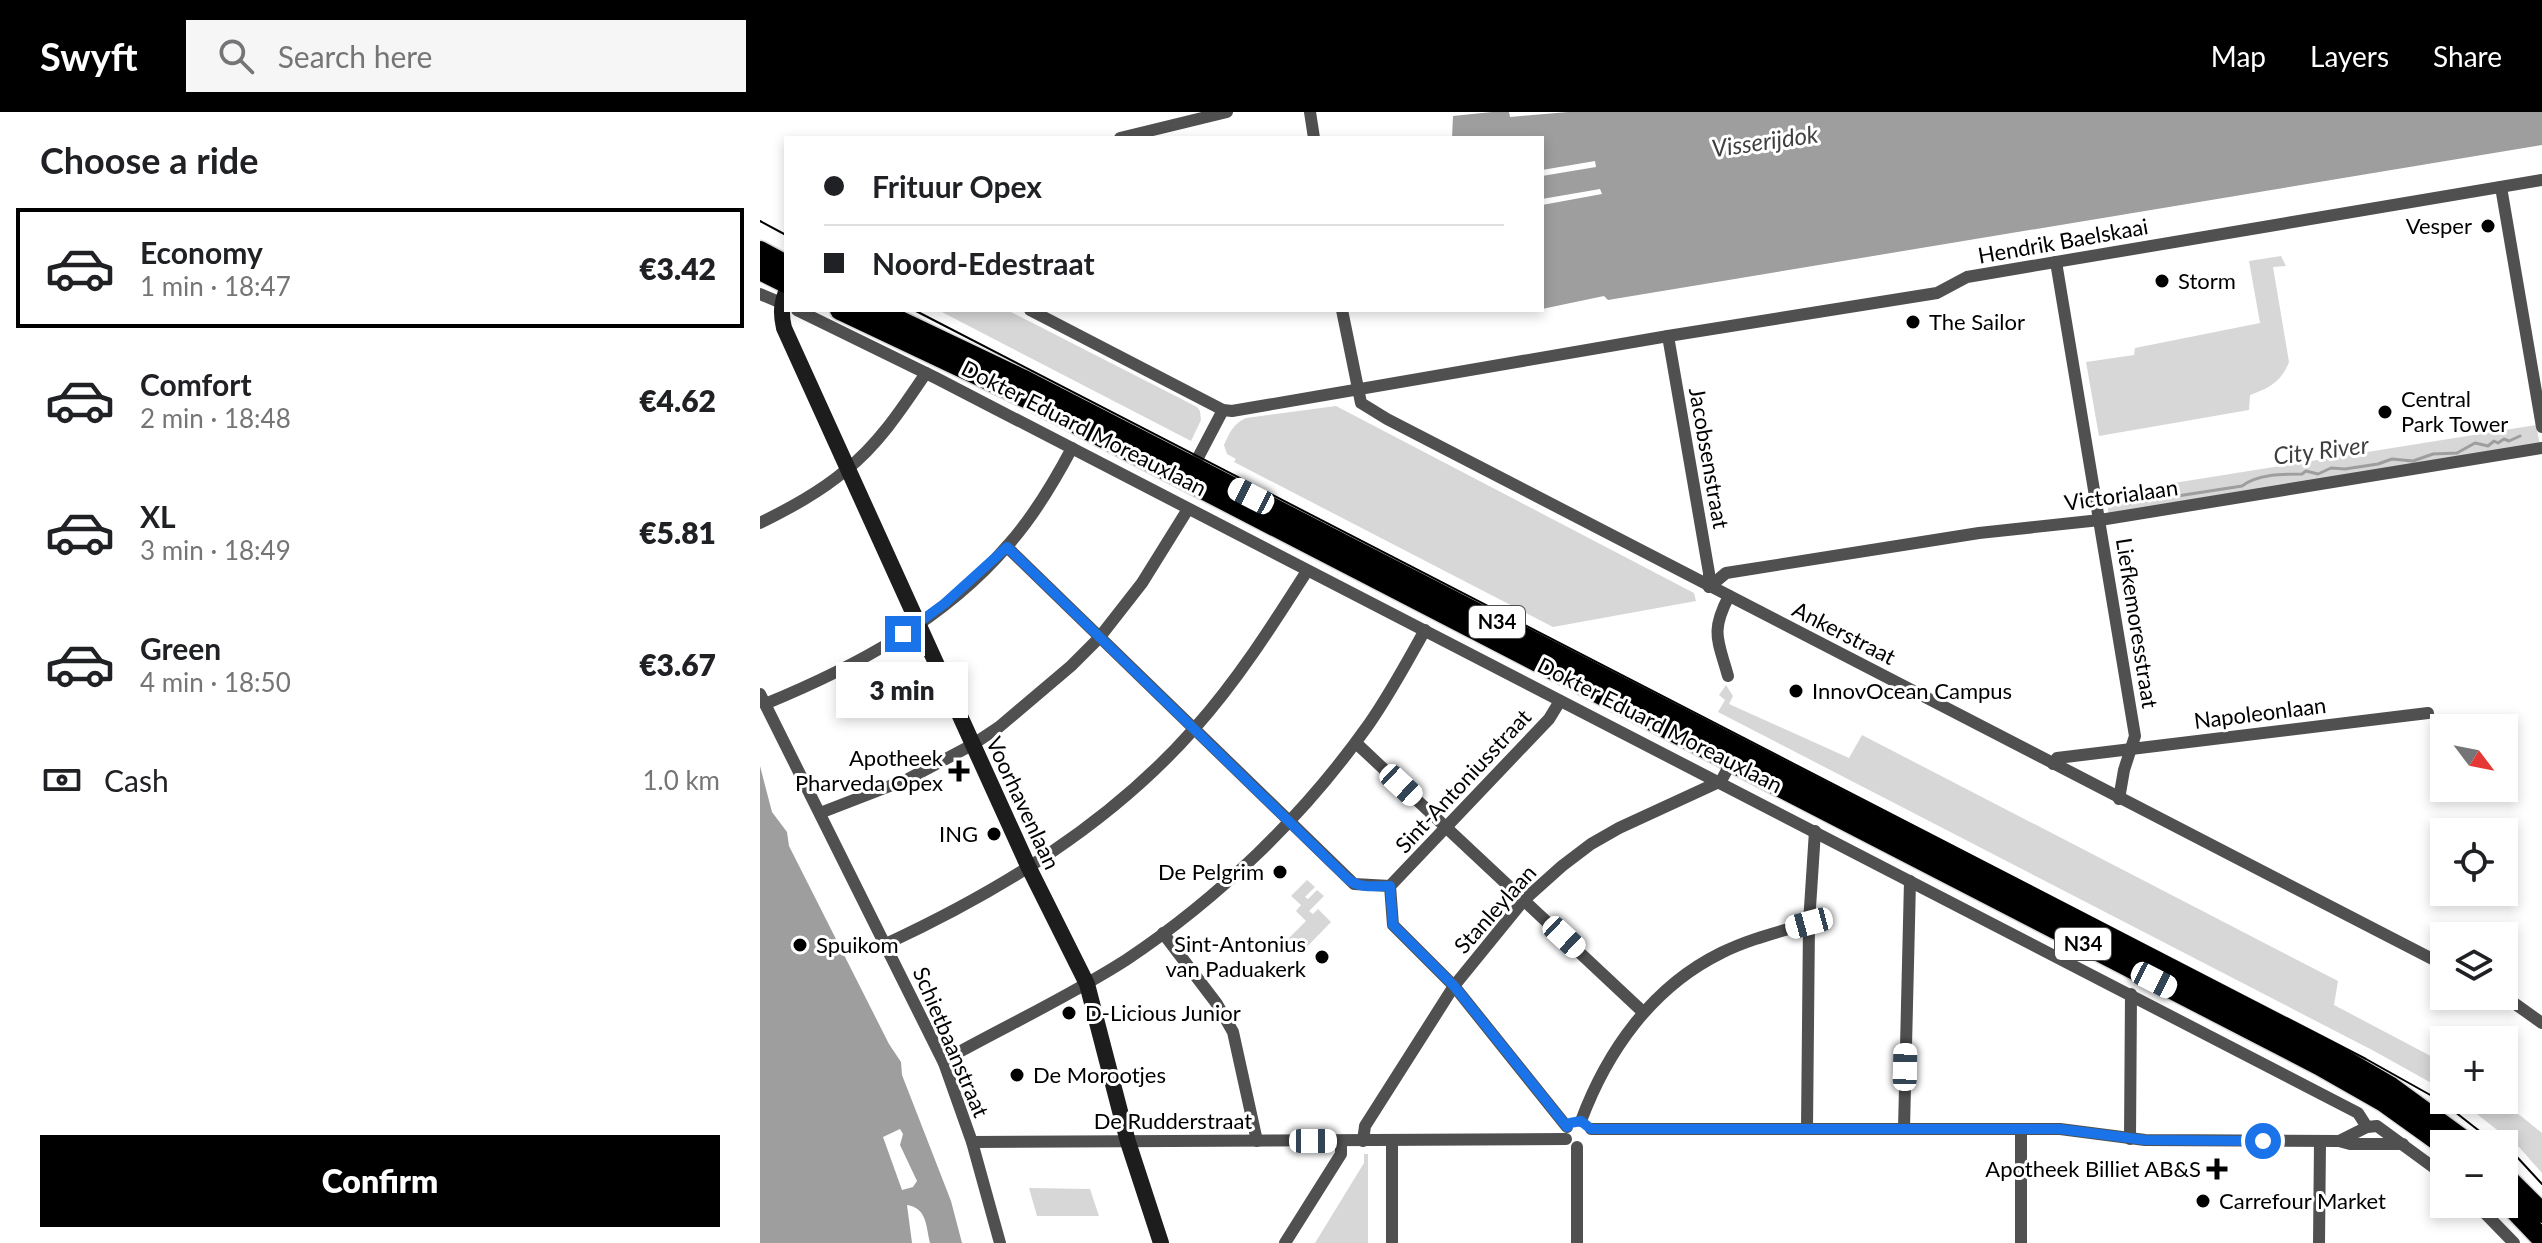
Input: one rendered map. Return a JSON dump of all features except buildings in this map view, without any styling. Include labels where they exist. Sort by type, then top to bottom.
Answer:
[{"type":"main road","points":[[760,251],[784,264]]},
{"type":"main road","name":"Dokter Eduard Moreauxlaan","points":[[760,270],[784,295]]},
{"type":"main road","name":"Dokter Eduard Moreauxlaan","points":[[844,312],[1190,473]]},
{"type":"main road","name":"Dokter Eduard Moreauxlaan","points":[[881,312],[1022,379],[1190,473],[1727,750],[2358,1067],[2450,1130]]},
{"type":"main road","name":"Dokter Eduard Moreauxlaan","points":[[1727,750],[2341,1077],[2384,1102],[2430,1135]]},
{"type":"main road","points":[[2518,1189],[2542,1213]]},
{"type":"main road","points":[[2518,1214],[2542,1239]]},
{"type":"street","points":[[1128,136],[1227,112]]},
{"type":"street","points":[[1310,112],[1314,136]]},
{"type":"street","name":"Hendrik Baelskaai","points":[[1357,389],[1937,293],[1967,277],[2542,180]]},
{"type":"street","points":[[2501,187],[2542,427]]},
{"type":"street","name":"Liefkemoresstraat","points":[[2056,262],[2135,736],[2119,799]]},
{"type":"street","points":[[760,294],[784,298]]},
{"type":"street","name":"Voorhavenlaan","points":[[784,307],[781,316],[784,328],[972,745],[1087,984],[1128,1142],[1161,1243]]},
{"type":"street","name":"Dokter Eduard Moreauxlaan","points":[[813,312],[1307,571],[1721,781],[2358,1113],[2367,1127],[2377,1126],[2430,1164]]},
{"type":"street","points":[[1034,312],[1223,410],[1232,411],[1357,389],[1342,312]]},
{"type":"street","name":"Jacobsenstraat","points":[[1668,336],[1709,587]]},
{"type":"street","points":[[760,523],[792,507],[848,469],[886,429],[926,373]]},
{"type":"street","name":"Ankerstraat","points":[[1357,389],[1361,403],[1387,419],[2430,958]]},
{"type":"street","points":[[1190,473],[1223,410]]},
{"type":"street","points":[[762,699],[855,664],[917,625],[981,573],[1007,547],[1053,484],[1072,448]]},
{"type":"street","name":"Victorialaan","points":[[1709,587],[1726,573],[1979,533],[2100,520],[2542,448]]},
{"type":"street","points":[[820,813],[908,779],[999,727],[1099,638],[1142,583],[1188,509]]},
{"type":"street","points":[[1007,547],[1354,884],[1390,886],[1393,925],[1454,986],[1570,1138],[1587,1144],[1590,1140],[1586,1125],[1593,1087],[1643,1012],[1672,985],[1718,954],[1760,937],[1809,923]]},
{"type":"street","points":[[886,944],[955,912],[1029,868],[1125,796],[1194,729],[1261,643],[1307,571]]},
{"type":"street","points":[[1728,676],[1715,631],[1729,596]]},
{"type":"street","points":[[944,1063],[1087,984],[1163,933],[1236,874],[1289,821],[1356,743],[1425,630]]},
{"type":"street","name":"Schietbaanstraat","points":[[762,699],[944,1063],[972,1142],[1000,1243]]},
{"type":"street","name":"Sint-Antoniusstraat","points":[[1390,886],[1549,719],[1560,701]]},
{"type":"street","name":"Napoleonlaan","points":[[2053,764],[2057,758],[2428,713]]},
{"type":"street","points":[[1356,743],[1643,1012]]},
{"type":"street","points":[[1721,781],[1727,750]]},
{"type":"street","name":"Stanleylaan","points":[[1685,798],[1727,750]]},
{"type":"street","name":"Stanleylaan","points":[[1363,1141],[1365,1126],[1454,986],[1524,900],[1591,844],[1721,781]]},
{"type":"street","points":[[1807,1128],[1809,923],[1815,831]]},
{"type":"street","points":[[1904,1129],[1910,881]]},
{"type":"street","points":[[1163,933],[1227,1018],[1233,1032],[1257,1141]]},
{"type":"street","points":[[2130,1139],[2131,994]]},
{"type":"street","points":[[2518,1006],[2542,1023]]},
{"type":"street","points":[[1577,1243],[1570,1123],[2060,1129],[2130,1139],[2403,1144]]},
{"type":"street","points":[[2339,1141],[2367,1127]]},
{"type":"street","points":[[2021,1129],[2021,1243]]},
{"type":"street","name":"De Rudderstraat","points":[[972,1142],[1570,1138]]},
{"type":"street","points":[[1285,1243],[1341,1154],[1341,1141]]},
{"type":"street","points":[[1392,1141],[1392,1243]]},
{"type":"street","points":[[2319,1243],[2320,1142]]},
{"type":"street","points":[[2490,1218],[2514,1243]]},
{"type":"shaded area","points":[[2281,256],[2286,266],[2273,267],[2289,362],[2274,383],[2250,395],[2249,410],[2099,436],[2086,362],[2134,355],[2135,348],[2260,323],[2249,261]]},
{"type":"shaded area","points":[[942,312],[1011,312],[1197,407],[1201,420],[1191,441]]},
{"type":"shaded area","points":[[1336,406],[1694,593],[1696,601],[1553,627],[1234,462],[1236,459],[1227,454],[1224,445],[1228,436],[1246,418]]},
{"type":"shaded area","points":[[2536,425],[2540,445],[2109,515],[2105,494]]},
{"type":"shaded area","points":[[1726,685],[1733,696],[1729,704],[1849,758],[1862,735],[2338,981],[2334,1005],[2430,1056],[2430,1082],[1718,712],[1725,700],[1719,695]]},
{"type":"shaded area","points":[[1307,880],[1315,887],[1305,897],[1308,899],[1317,890],[1324,896],[1309,911],[1313,914],[1318,909],[1331,922],[1299,955],[1285,942],[1306,921],[1296,911],[1301,905],[1291,896]]},
{"type":"shaded area","points":[[2477,1114],[2518,1114],[2542,1133],[2542,1173],[2518,1146],[2518,1130],[2497,1130]]},
{"type":"shaded area","points":[[1364,1154],[1368,1154],[1368,1243],[1315,1243],[1364,1163]]},
{"type":"shaded area","points":[[1029,1188],[1090,1189],[1099,1216],[1037,1216]]},
{"type":"water","name":"Visserijdok","points":[[1492,112],[1509,112],[1510,117],[1568,112],[2542,112],[2542,145],[1608,300],[1604,296],[1544,309],[1544,205],[1602,194],[1600,189],[1544,199],[1544,176],[1596,167],[1595,161],[1544,170],[1544,136],[1452,136],[1453,116]]},
{"type":"water","name":"Spuikom","points":[[760,766],[772,812],[787,832],[789,846],[901,1062],[902,1075],[951,1201],[962,1243],[930,1243],[922,1214],[907,1205],[912,1243],[760,1243]],"holes":[[[900,1129],[903,1134],[900,1145],[917,1181],[913,1187],[902,1190],[883,1137]]]},
{"type":"waterway","name":"City River","points":[[2126,504],[2242,486],[2270,476],[2302,474],[2306,471],[2318,474],[2331,468],[2345,469],[2392,459],[2413,461],[2433,454],[2457,453],[2475,443],[2488,446],[2494,441],[2509,441],[2520,436]]},
{"type":"tram line","points":[[760,221],[784,234]]},
{"type":"tram line","points":[[918,312],[2366,1059],[2441,1101],[2478,1130]]},
{"type":"tram line","points":[[2518,1158],[2542,1184]]},
{"type":"place","name":"Vesper","points":[[2488,226]]},
{"type":"place","name":"Storm","points":[[2162,281]]},
{"type":"place","name":"The Sailor","points":[[1913,322]]},
{"type":"place","name":"Central Park Tower","points":[[2385,412]]},
{"type":"place","name":"InnovOcean Campus","points":[[1796,691]]},
{"type":"place","name":"Apotheek Pharveda Opex","points":[[959,771]]},
{"type":"place","name":"ING","points":[[994,834]]},
{"type":"place","name":"De Pelgrim","points":[[1280,872]]},
{"type":"place","name":"Spuikom","points":[[800,945]]},
{"type":"place","name":"Sint-Antonius van Paduakerk","points":[[1322,957]]},
{"type":"place","name":"D-Licious Junior","points":[[1069,1013]]},
{"type":"place","name":"De Morootjes","points":[[1017,1075]]},
{"type":"place","name":"Apotheek Billiet AB&S","points":[[2217,1169]]},
{"type":"place","name":"Carrefour Market","points":[[2203,1201]]},
{"type":"route","points":[[903,634],[944,604],[1007,547],[1348,879],[1364,886],[1390,886],[1393,925],[1454,986],[1567,1127],[1570,1123],[1581,1121],[1591,1129],[2060,1129],[2145,1140],[2263,1141]]}]
